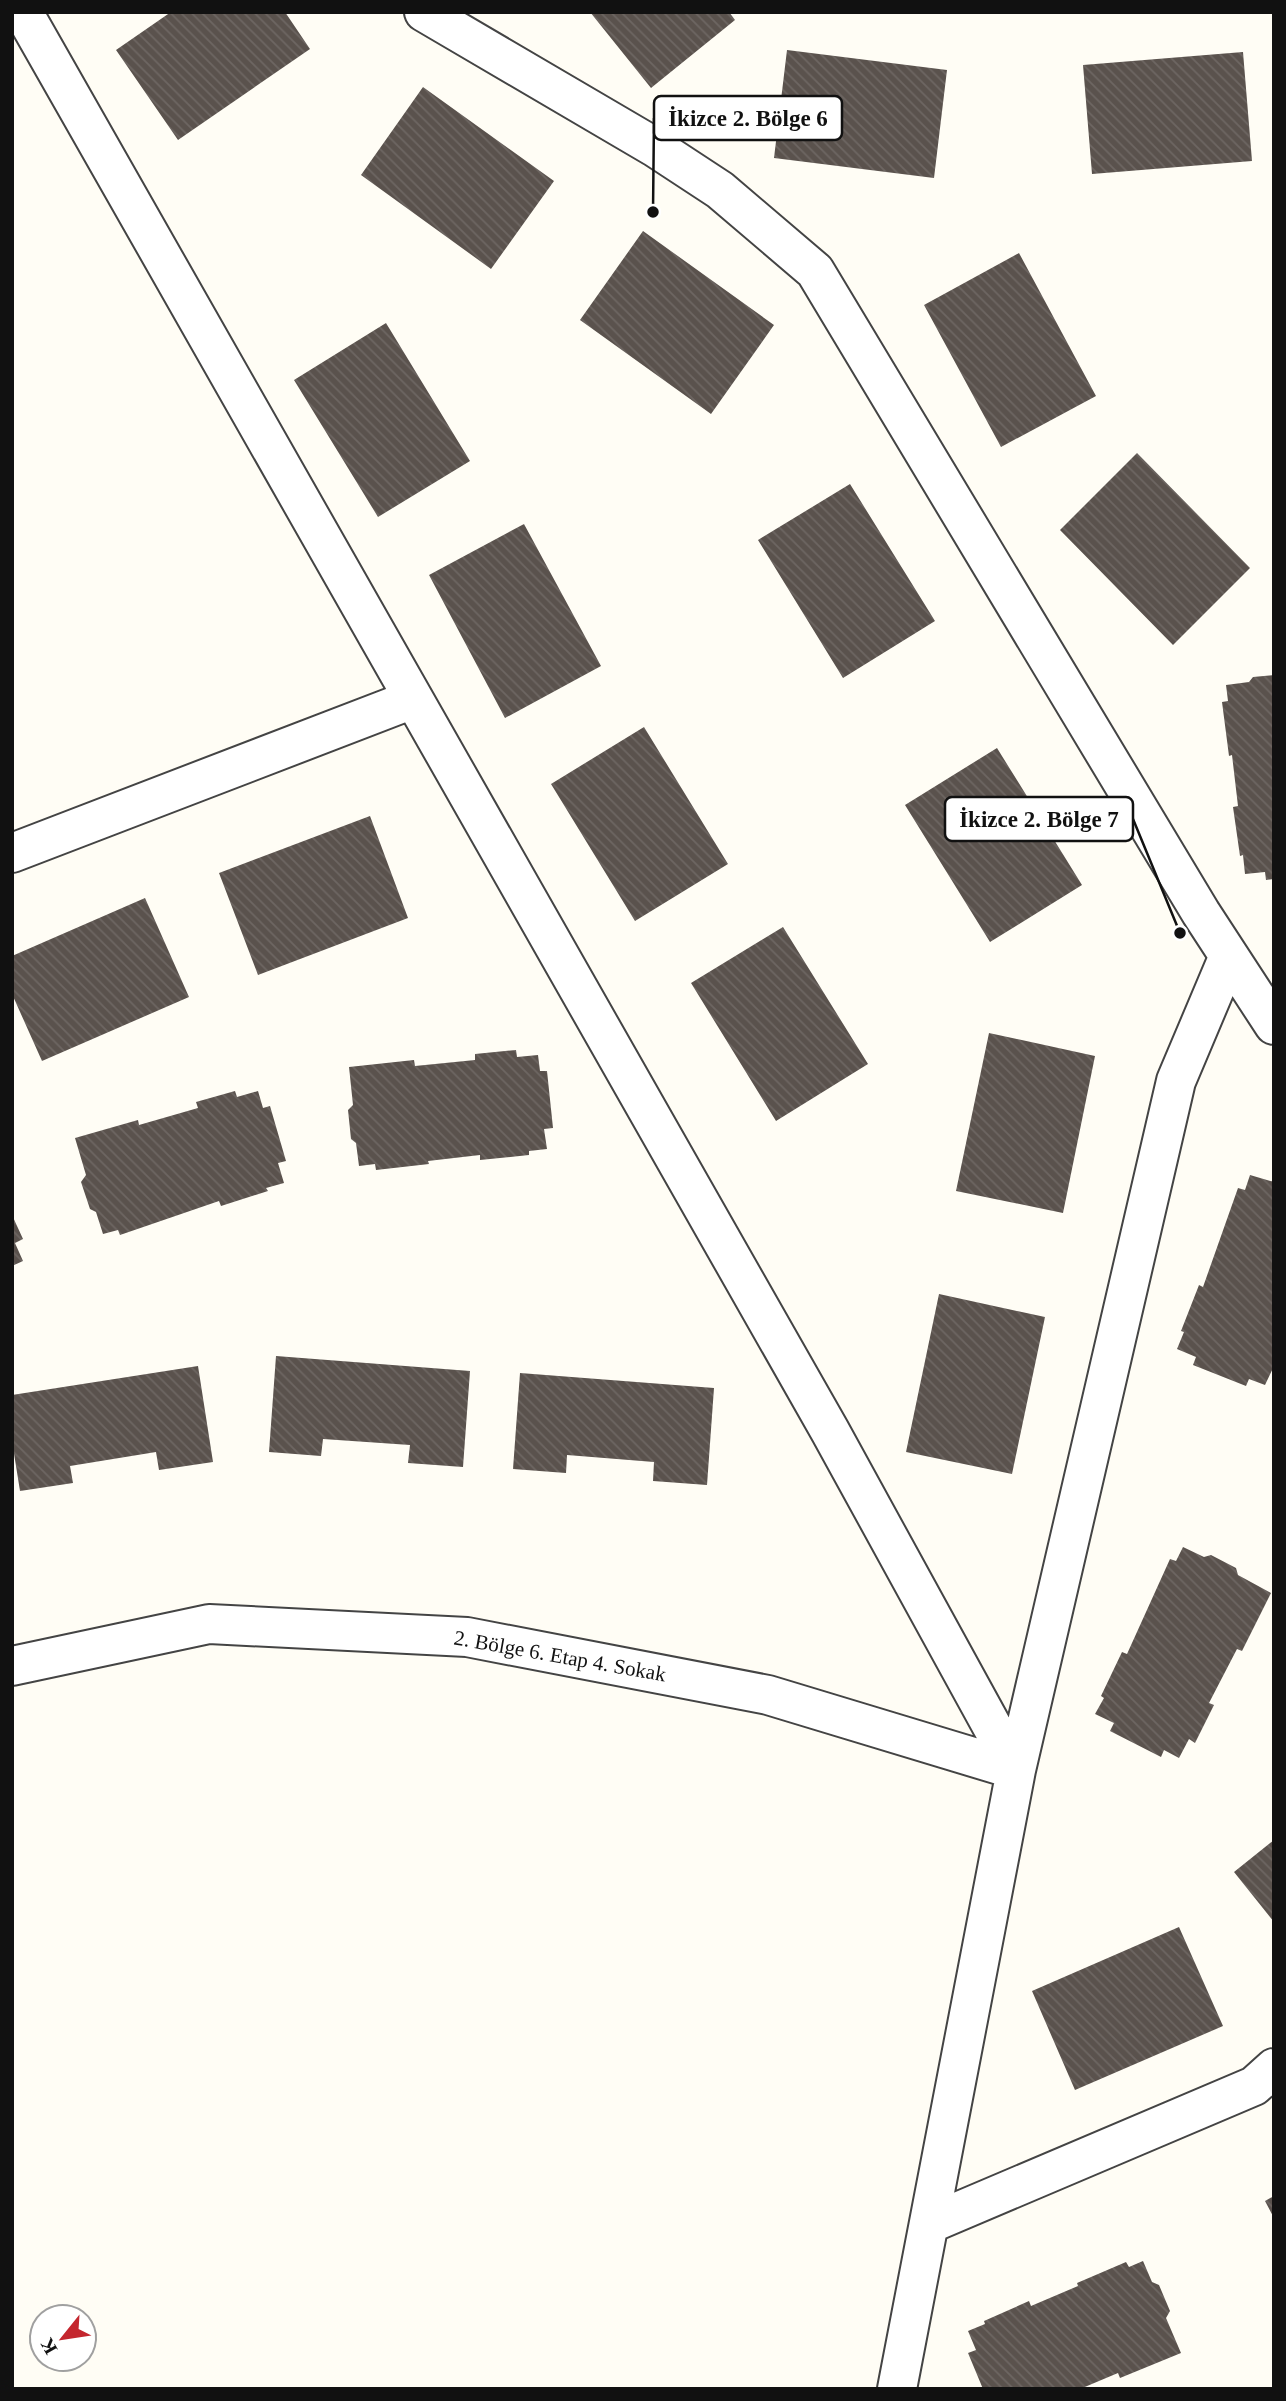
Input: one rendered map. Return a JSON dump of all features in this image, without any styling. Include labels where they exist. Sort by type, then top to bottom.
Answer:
[{"type":"street","points":[[424,12],[656,148],[720,190],[815,271],[1228,958],[1274,1025]]},
{"type":"street","points":[[27,15],[830,1431],[1016,1770]]},
{"type":"street","points":[[12,853],[413,699]]},
{"type":"street","points":[[897,2389],[1016,1770],[1176,1081],[1228,958]]},
{"type":"street","name":"2. Bölge 6. Etap 4. Sokak","points":[[12,1666],[209,1624],[467,1637],[768,1695],[1016,1770]]},
{"type":"street","points":[[929,2224],[1254,2086],[1274,2068]]},
{"type":"building","points":[[171,12],[285,12],[310,49],[178,140],[116,50]]},
{"type":"building","points":[[590,12],[729,12],[735,20],[651,88]]},
{"type":"building","points":[[787,50],[947,70],[934,178],[774,158]]},
{"type":"building","points":[[1243,52],[1252,161],[1092,174],[1083,65]]},
{"type":"building","points":[[423,87],[554,181],[491,269],[361,175]]},
{"type":"building","points":[[643,231],[774,325],[711,414],[580,320]]},
{"type":"building","points":[[1019,253],[1096,396],[1001,447],[924,305]]},
{"type":"building","points":[[386,323],[470,461],[378,517],[294,380]]},
{"type":"building","points":[[1137,453],[1250,568],[1173,645],[1060,530]]},
{"type":"building","points":[[850,484],[935,621],[843,678],[758,540]]},
{"type":"building","points":[[524,524],[601,666],[505,718],[429,575]]},
{"type":"building","points":[[1274,675],[1274,879],[1266,880],[1265,872],[1245,874],[1243,855],[1240,856],[1233,807],[1238,806],[1222,702],[1228,701],[1226,685],[1249,682],[1253,677]]},
{"type":"building","points":[[644,727],[728,864],[635,921],[551,784]]},
{"type":"building","points":[[997,748],[1082,885],[990,942],[905,805]]},
{"type":"building","points":[[370,816],[408,918],[258,975],[219,873]]},
{"type":"building","points":[[145,898],[189,997],[42,1061],[12,994],[12,956]]},
{"type":"building","points":[[783,927],[868,1064],[776,1121],[691,983]]},
{"type":"building","points":[[989,1033],[1095,1056],[1063,1213],[956,1191]]},
{"type":"building","points":[[516,1050],[517,1057],[538,1055],[540,1071],[547,1071],[553,1128],[544,1129],[547,1149],[529,1151],[529,1155],[480,1160],[480,1155],[376,1170],[375,1164],[359,1166],[356,1143],[351,1139],[348,1110],[353,1105],[349,1067],[414,1060],[415,1066],[475,1060],[475,1054]]},
{"type":"building","points":[[235,1091],[237,1097],[258,1091],[263,1108],[270,1106],[286,1161],[278,1163],[284,1183],[221,1206],[219,1201],[120,1235],[118,1230],[103,1234],[96,1212],[90,1209],[81,1182],[86,1175],[75,1138],[138,1120],[139,1125],[198,1108],[196,1102]]},
{"type":"building","points":[[1250,1175],[1274,1182],[1274,1366],[1265,1385],[1249,1379],[1246,1386],[1193,1365],[1196,1357],[1177,1349],[1184,1332],[1181,1331],[1199,1285],[1203,1287],[1238,1188],[1245,1190]]},
{"type":"building","points":[[12,1215],[23,1239],[15,1243],[23,1261],[12,1266]]},
{"type":"building","points":[[939,1294],[1045,1317],[1012,1474],[906,1452]]},
{"type":"building","points":[[276,1356],[470,1371],[463,1467],[408,1463],[410,1445],[323,1439],[321,1456],[269,1452]]},
{"type":"building","points":[[198,1366],[213,1462],[159,1470],[156,1452],[70,1466],[73,1483],[20,1491],[12,1441],[12,1395]]},
{"type":"building","points":[[520,1373],[714,1388],[707,1485],[653,1481],[654,1462],[567,1455],[566,1473],[513,1469]]},
{"type":"building","points":[[1183,1547],[1204,1557],[1211,1555],[1236,1568],[1238,1575],[1271,1593],[1242,1651],[1237,1649],[1209,1703],[1214,1705],[1195,1743],[1189,1739],[1179,1758],[1164,1750],[1161,1757],[1110,1731],[1114,1723],[1095,1714],[1122,1652],[1127,1654],[1170,1559],[1176,1561]]},
{"type":"building","points":[[1274,1840],[1274,1922],[1234,1872]]},
{"type":"building","points":[[1179,1927],[1223,2026],[1075,2090],[1032,1991]]},
{"type":"building","points":[[1274,2196],[1274,2218],[1265,2201]]},
{"type":"building","points":[[1143,2261],[1152,2282],[1159,2285],[1170,2311],[1166,2318],[1181,2353],[1120,2378],[1118,2373],[1080,2389],[983,2389],[968,2353],[976,2350],[968,2331],[1029,2301],[1031,2306],[1126,2262],[1129,2267]]},
{"type":"place","name":"İkizce 2. Bölge 6","points":[[653,212]]},
{"type":"place","name":"İkizce 2. Bölge 7","points":[[1180,933]]}]
